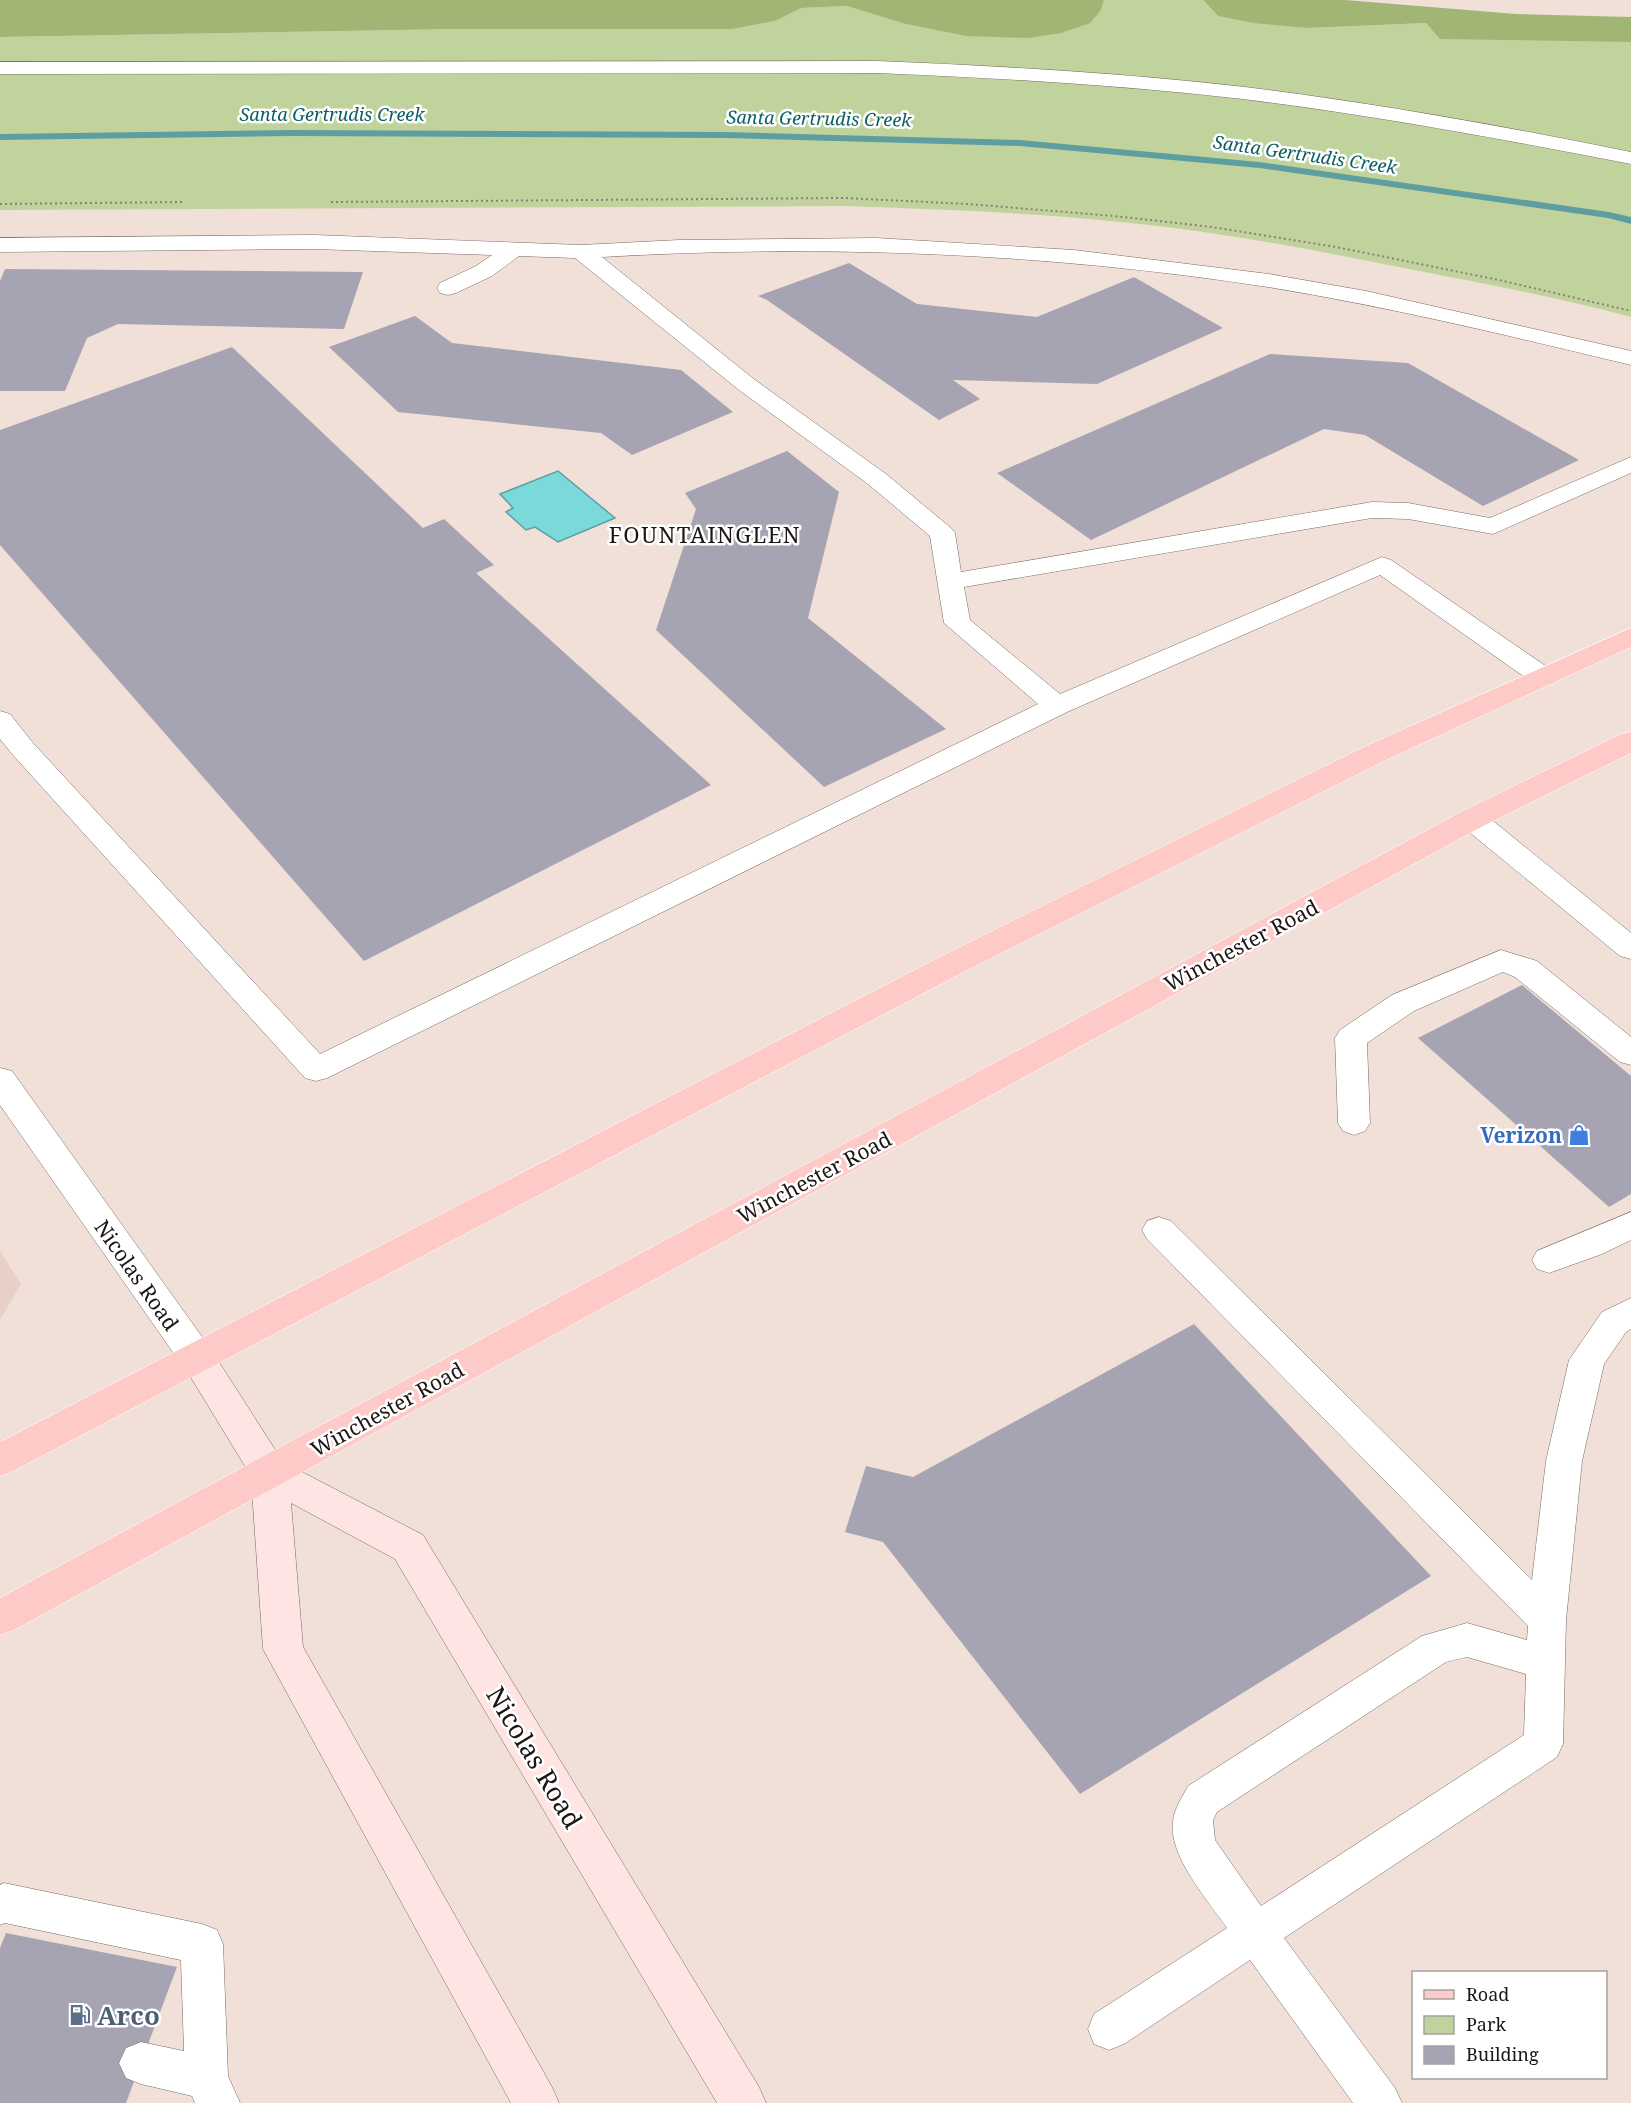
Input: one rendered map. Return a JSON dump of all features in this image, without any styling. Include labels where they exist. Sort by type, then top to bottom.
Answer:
[{"type":"main road","points":[[0,1460],[960,961],[1376,753],[1631,636]]},
{"type":"main road","name":"Winchester Road","points":[[0,1618],[1472,819],[1631,741]]},
{"type":"main road","name":"Nicolas Road","points":[[196,1358],[270,1473],[283,1649],[536,2103]]},
{"type":"main road","name":"Nicolas Road","points":[[270,1473],[409,1547],[743,2103]]},
{"type":"street","name":"Nicolas Road","points":[[0,1080],[196,1358]]},
{"type":"lane","points":[[0,68],[877,67],[989,71],[1096,78],[1297,100],[1391,114],[1631,158]]},
{"type":"lane","points":[[0,245],[314,242],[581,252],[669,246],[904,246],[1097,259],[1185,269],[1365,298],[1631,358]]},
{"type":"lane","points":[[448,288],[484,271],[514,250]]},
{"type":"lane","points":[[581,252],[747,385],[877,478],[942,533],[957,623],[1057,706]]},
{"type":"lane","points":[[950,582],[1372,510],[1408,511],[1493,526],[1631,464]]},
{"type":"lane","points":[[0,720],[12,753],[316,1070],[1057,706],[1382,565],[1543,677]]},
{"type":"lane","points":[[1472,819],[1631,949]]},
{"type":"lane","points":[[1354,1123],[1351,1038],[1404,1003],[1501,961],[1526,969],[1631,1054]]},
{"type":"lane","points":[[1549,1260],[1590,1245],[1631,1225]]},
{"type":"lane","points":[[1159,1230],[1547,1620]]},
{"type":"lane","points":[[1108,2029],[1543,1744],[1547,1620],[1564,1461],[1587,1360],[1614,1322],[1631,1312]]},
{"type":"lane","points":[[1380,2103],[1255,1933],[1195,1846],[1192,1820],[1202,1799],[1436,1648],[1467,1640],[1546,1663]]},
{"type":"lane","points":[[0,1905],[4,1903],[202,1944],[212,2091],[141,2063]]},
{"type":"path","points":[[1624,309],[1631,310]]},
{"type":"shaded area","points":[[0,1251],[21,1284],[0,1320]]},
{"type":"green space","points":[[0,0],[1104,0],[1101,10],[1090,23],[1061,33],[1028,38],[966,36],[902,23],[847,6],[801,8],[775,21],[733,29],[453,29],[0,37]]},
{"type":"green space","points":[[1104,0],[1203,0],[1218,16],[1308,28],[1426,23],[1631,42],[1631,317],[1496,286],[1263,241],[1148,225],[1011,213],[844,206],[0,210],[0,37],[453,29],[733,29],[775,21],[801,8],[847,6],[902,23],[1101,10]]},
{"type":"green space","points":[[1203,0],[1345,0],[1516,14],[1631,17],[1631,42],[1440,39],[1426,23],[1308,28],[1254,23],[1218,16]]},
{"type":"water","points":[[558,471],[615,518],[558,542],[535,527],[526,530],[506,512],[513,508],[500,494]]},
{"type":"building","points":[[849,263],[917,304],[1037,317],[1134,277],[1223,328],[1097,384],[953,380],[980,399],[939,420],[758,296]]},
{"type":"building","points":[[5,269],[363,272],[344,329],[118,324],[87,338],[65,391],[0,391],[0,281]]},
{"type":"building","points":[[415,316],[452,343],[681,370],[733,412],[632,455],[601,433],[398,412],[329,347]]},
{"type":"building","points":[[232,347],[423,528],[444,519],[494,565],[476,573],[711,785],[364,961],[0,545],[0,430]]},
{"type":"building","points":[[1270,354],[1408,363],[1579,460],[1483,506],[1365,435],[1324,429],[1091,540],[997,473]]},
{"type":"building","points":[[787,451],[839,492],[808,618],[946,729],[824,787],[656,630],[696,509],[685,493]]},
{"type":"building","name":"Verizon","points":[[1522,985],[1631,1076],[1631,1194],[1609,1207],[1418,1038]]},
{"type":"building","points":[[1194,1324],[1431,1576],[1080,1794],[883,1542],[845,1532],[866,1466],[913,1477]]},
{"type":"building","name":"Arco","points":[[6,1933],[177,1967],[126,2103],[0,2103],[0,1948]]},
{"type":"waterway","name":"Santa Gertrudis Creek","points":[[0,137],[291,133],[725,135],[1020,143],[1259,165],[1609,215],[1631,221]]},
{"type":"place","name":"Verizon","points":[[1579,1135]]},
{"type":"place","name":"Arco","points":[[80,2015]]},
{"type":"district","name":"FOUNTAINGLEN","points":[[705,534]]}]
